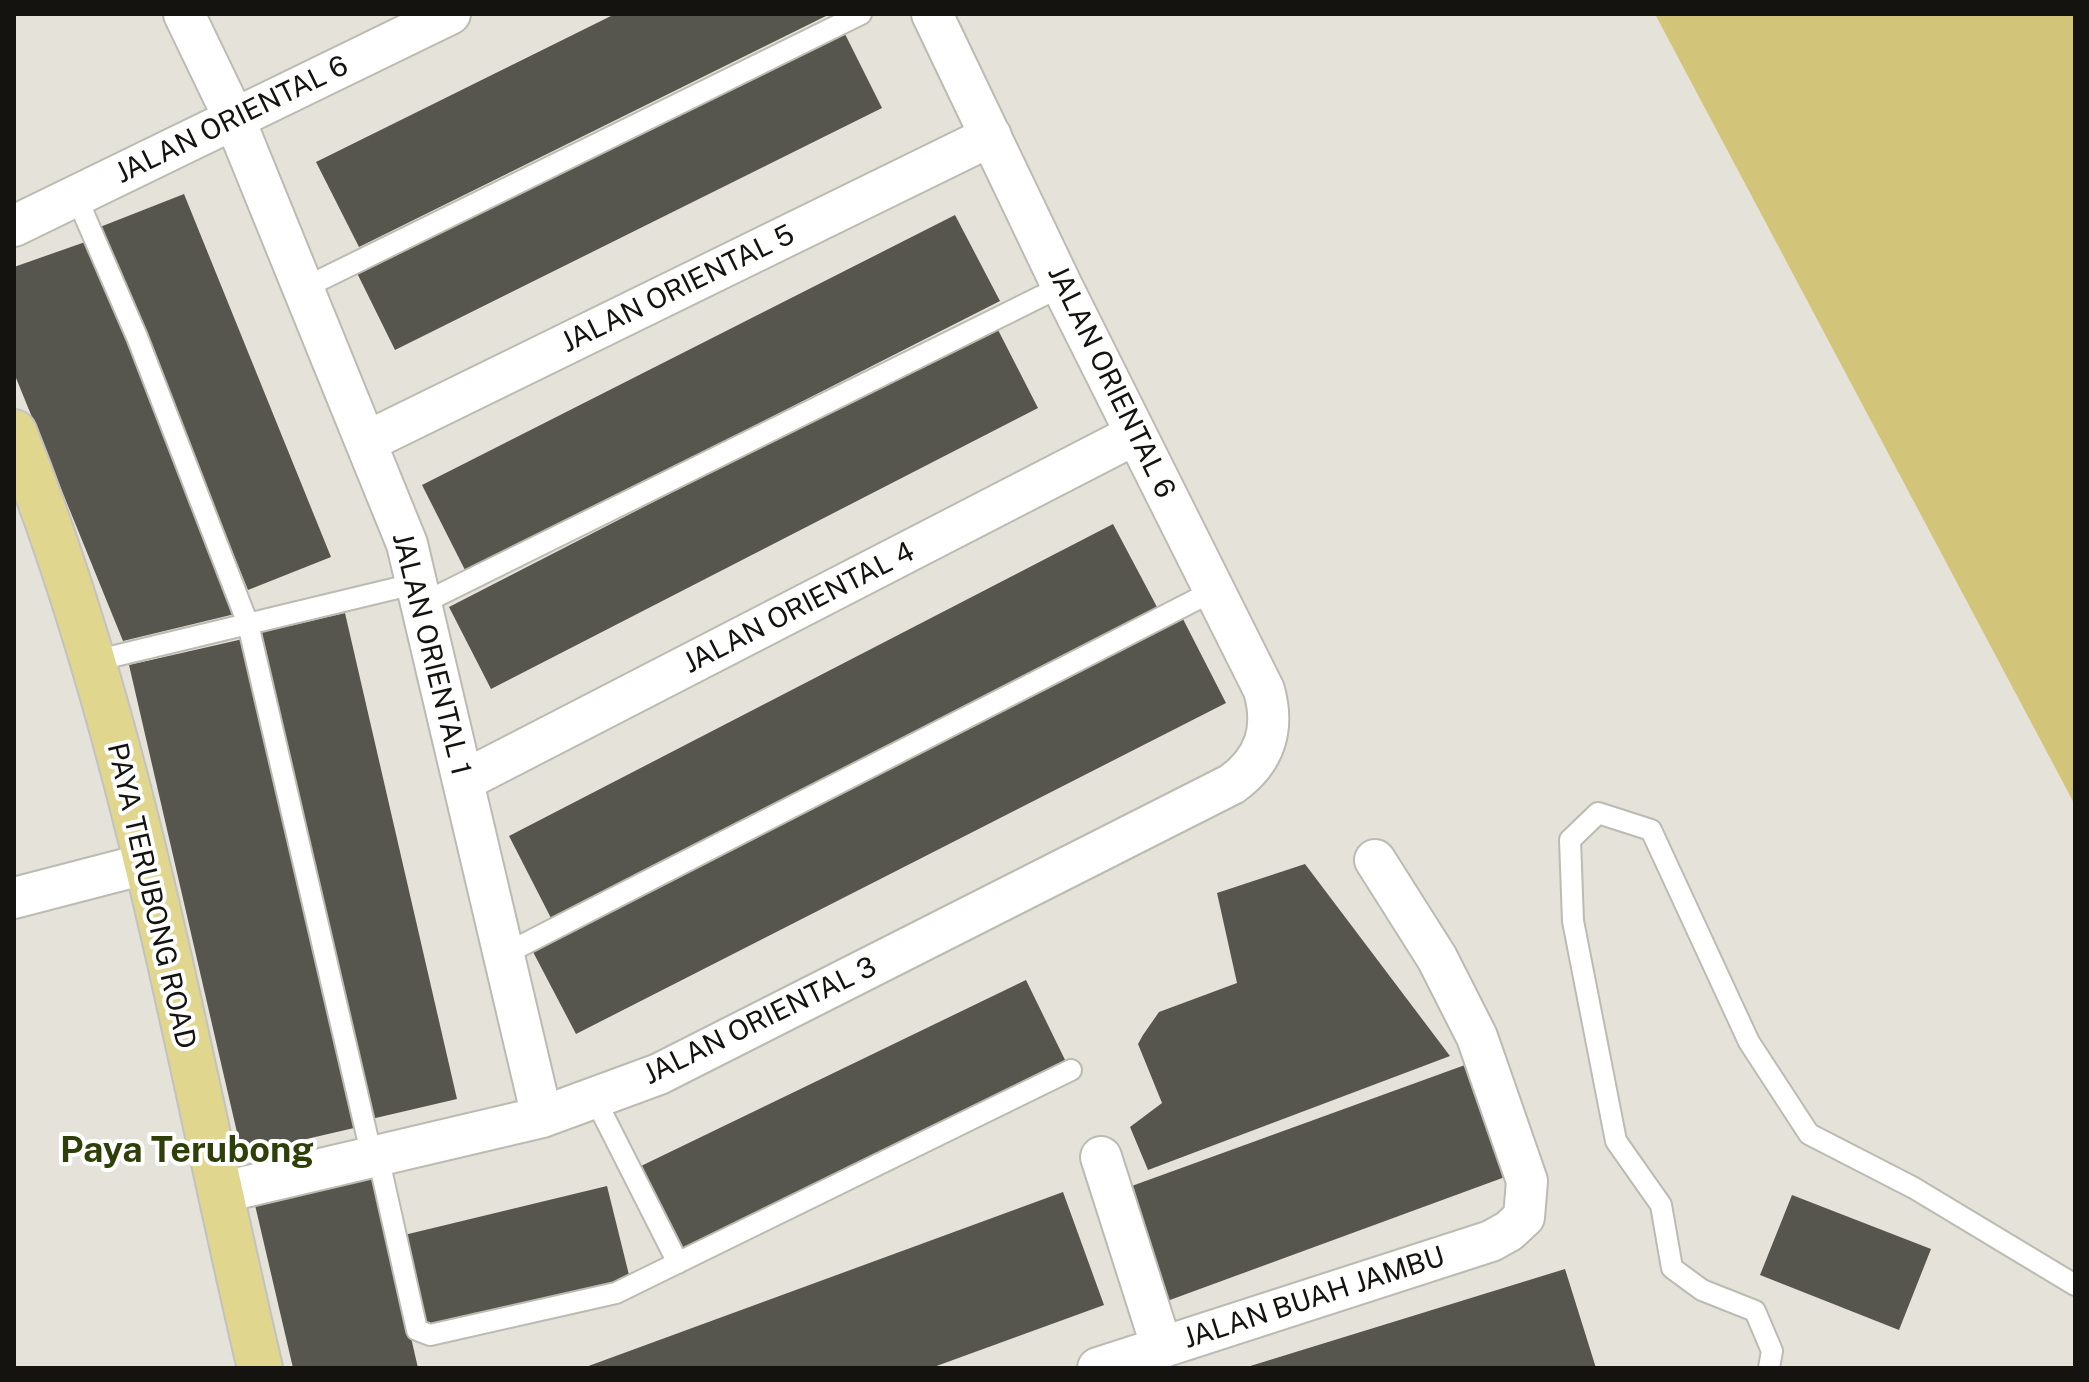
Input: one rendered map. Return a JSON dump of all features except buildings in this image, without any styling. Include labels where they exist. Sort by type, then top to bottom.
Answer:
[{"type":"main road","name":"PAYA TERUBONG ROAD","points":[[14,432],[53,530],[94,661],[145,864],[260,1368]]},
{"type":"street","name":"JALAN ORIENTAL 1","points":[[184,14],[234,118],[407,544],[542,1117]]},
{"type":"street","name":"JALAN ORIENTAL 6","points":[[14,226],[450,14]]},
{"type":"street","name":"JALAN ORIENTAL 6","points":[[932,14],[1062,286],[1264,690],[1271,712],[1261,754]]},
{"type":"street","name":"JALAN ORIENTAL 5","points":[[366,442],[991,136]]},
{"type":"street","name":"JALAN ORIENTAL 4","points":[[463,781],[1136,434]]},
{"type":"street","name":"JALAN ORIENTAL 3","points":[[219,1193],[542,1117],[659,1074],[1232,784],[1249,771],[1261,754]]},
{"type":"street","name":"JALAN BUAH JAMBU","points":[[1098,1368],[1491,1241],[1509,1231],[1524,1217],[1527,1181],[1477,1037],[1437,958],[1375,860]]},
{"type":"street","points":[[14,898],[145,864]]},
{"type":"street","points":[[1101,1157],[1162,1348]]},
{"type":"lane","points":[[304,288],[861,14]]},
{"type":"lane","points":[[76,196],[137,337],[248,624],[417,1330],[423,1335],[616,1293],[1071,1070]]},
{"type":"lane","points":[[94,661],[248,624],[421,593],[1062,286]]},
{"type":"lane","points":[[503,955],[1215,590]]},
{"type":"lane","points":[[1769,1368],[1772,1351],[1755,1311],[1702,1290],[1672,1268],[1661,1205],[1616,1141],[1573,921],[1570,840],[1598,813],[1651,830],[1749,1042],[1809,1134],[1914,1188],[2075,1285]]},
{"type":"lane","points":[[595,1099],[678,1263]]},
{"type":"shaded area","points":[[1655,14],[2075,14],[2075,805]]},
{"type":"district","name":"Paya Terubong","points":[[187,1151]]}]
